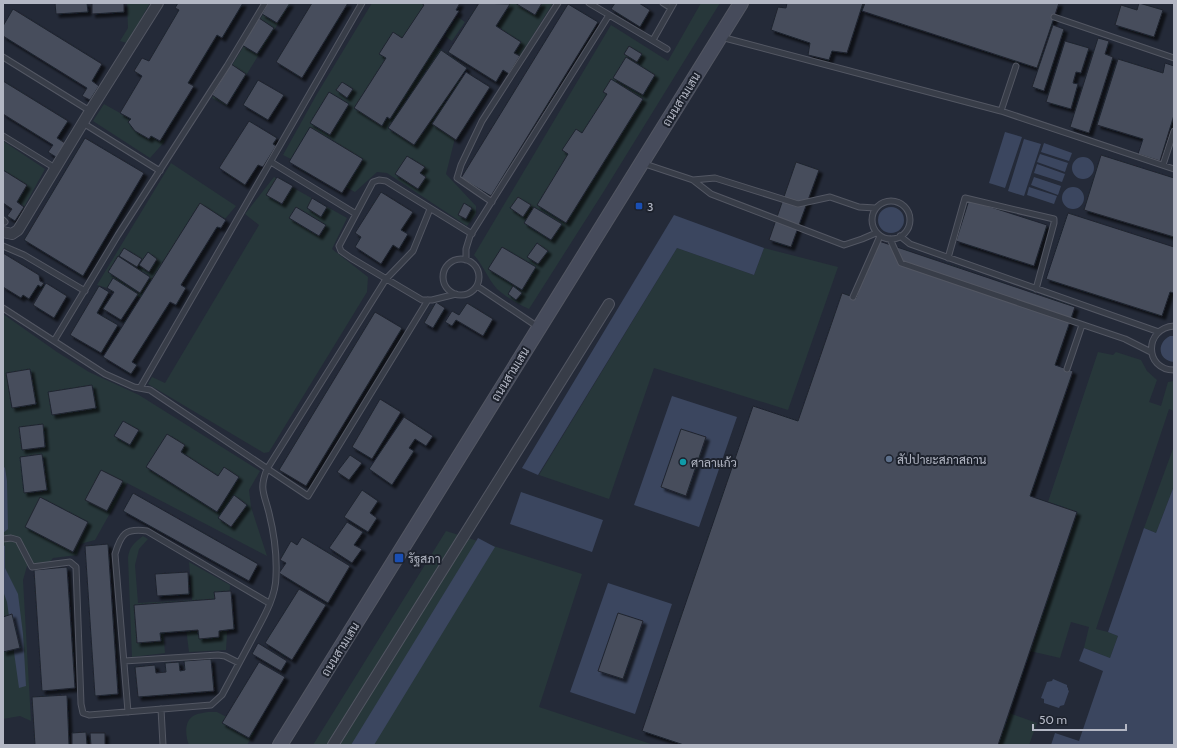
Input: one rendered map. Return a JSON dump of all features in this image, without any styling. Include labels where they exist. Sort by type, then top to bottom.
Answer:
[{"type":"main road","name":"ถนนสามเสน","points":[[280,745],[741,3]]},
{"type":"street","points":[[3,232],[12,234],[18,230],[158,3]]},
{"type":"street","points":[[333,745],[609,304]]},
{"type":"lane","points":[[54,341],[265,3]]},
{"type":"lane","points":[[140,388],[362,3]]},
{"type":"lane","points":[[492,202],[457,178],[461,165],[482,121],[558,3]]},
{"type":"lane","points":[[589,3],[667,49]]},
{"type":"lane","points":[[652,40],[673,6],[663,3]]},
{"type":"lane","points":[[466,260],[466,249],[472,234],[609,15]]},
{"type":"lane","points":[[1054,17],[1174,58]]},
{"type":"lane","points":[[720,36],[1001,112],[1174,169]]},
{"type":"lane","points":[[3,57],[90,111]]},
{"type":"lane","points":[[1001,112],[1016,66]]},
{"type":"lane","points":[[83,123],[160,171]]},
{"type":"lane","points":[[1163,165],[1174,131]]},
{"type":"lane","points":[[3,136],[55,168]]},
{"type":"lane","points":[[271,162],[356,214]]},
{"type":"lane","points":[[642,162],[693,180],[710,194],[844,244],[878,234]]},
{"type":"lane","points":[[693,180],[716,178],[798,204],[830,197],[859,207],[875,208],[885,202],[897,202],[907,210],[909,215],[908,227],[900,236],[890,239],[878,234],[872,223],[875,208]]},
{"type":"lane","points":[[456,294],[451,292],[444,283],[444,271],[452,262],[457,260],[466,260],[473,264],[479,275],[477,286],[473,290],[468,294],[456,294],[422,300],[351,258],[341,251],[339,246],[373,182],[379,180],[386,182],[472,234]]},
{"type":"lane","points":[[948,258],[965,198],[1054,219],[1036,289]]},
{"type":"lane","points":[[3,539],[11,538],[18,540],[32,567],[70,562],[76,567],[83,713],[89,715],[210,705],[222,695],[264,614],[274,591],[276,578],[276,551],[269,513],[262,491],[263,479],[267,469],[386,278],[413,251],[430,209]]},
{"type":"lane","points":[[853,297],[878,234]]},
{"type":"lane","points":[[900,236],[910,244],[1159,332]]},
{"type":"lane","points":[[890,239],[901,263],[1125,339],[1151,352]]},
{"type":"lane","points":[[3,246],[24,255],[85,291]]},
{"type":"lane","points":[[477,286],[539,328]]},
{"type":"lane","points":[[3,308],[105,374],[134,387],[150,390],[308,496],[428,300]]},
{"type":"lane","points":[[1067,369],[1082,325]]},
{"type":"lane","points":[[1174,326],[1165,328],[1154,337],[1151,352],[1158,365],[1165,369],[1174,370]]},
{"type":"lane","points":[[128,712],[115,554],[123,535],[128,530],[136,529],[147,531],[269,603]]},
{"type":"lane","points":[[124,661],[218,655],[225,656],[239,663]]},
{"type":"lane","points":[[161,709],[164,745]]},
{"type":"shaded area","points":[[127,3],[150,3],[127,43],[120,41],[128,28]]},
{"type":"shaded area","points":[[270,3],[291,3],[227,106],[212,98]]},
{"type":"shaded area","points":[[372,3],[433,3],[436,46],[464,65],[454,142],[446,174],[476,206],[476,214],[467,226],[387,173],[377,172],[355,192],[283,155],[317,94]]},
{"type":"shaded area","points":[[501,3],[553,3],[520,56],[485,31]]},
{"type":"shaded area","points":[[701,3],[720,3],[529,309],[508,298],[497,289],[474,255],[611,25],[668,61]]},
{"type":"shaded area","points":[[458,17],[465,22],[452,41],[445,36]]},
{"type":"shaded area","points":[[104,104],[165,141],[150,158],[93,121]]},
{"type":"shaded area","points":[[3,141],[45,169],[24,207],[17,202],[27,185],[3,170]]},
{"type":"shaded area","points":[[171,163],[236,206],[154,302],[97,285]]},
{"type":"shaded area","points":[[274,177],[347,218],[332,249],[368,277],[367,292],[269,452],[264,453],[148,384],[152,377],[165,383],[259,225],[245,214]]},
{"type":"shaded area","points":[[677,248],[754,275],[764,248],[838,267],[788,410],[654,368],[609,499],[539,475]]},
{"type":"shaded area","points":[[3,314],[57,352],[89,372],[139,395],[260,471],[249,490],[251,507],[267,556],[127,483],[95,540],[80,544],[77,555],[53,558],[48,564],[27,566],[23,580],[31,721],[20,716],[3,719]]},
{"type":"shaded area","points":[[1098,352],[1113,355],[1116,352],[1141,360],[1147,371],[1157,380],[1149,402],[1161,406],[1168,382],[1174,381],[1174,411],[1169,409],[1096,629],[1118,636],[1110,658],[1084,648],[1089,627],[1071,622],[1060,658],[1030,651],[1077,512],[1048,502]]},
{"type":"shaded area","points":[[1174,446],[1174,486],[1156,533],[1144,528]]},
{"type":"shaded area","points":[[446,531],[582,574],[539,707],[654,745],[313,745]]},
{"type":"shaded area","points":[[143,536],[148,539],[139,549],[135,565],[138,603],[192,600],[189,562],[230,585],[226,650],[189,652],[186,628],[163,629],[165,653],[132,657],[128,558],[133,545]]},
{"type":"shaded area","points":[[208,712],[217,712],[255,732],[247,745],[189,745],[186,728],[189,720],[195,715]]},
{"type":"shaded area","points":[[1009,713],[1037,723],[1029,745],[998,745]]},
{"type":"water","points":[[1005,132],[1022,137],[1005,188],[989,183]]},
{"type":"water","points":[[1024,139],[1041,144],[1024,196],[1008,191]]},
{"type":"water","points":[[1044,143],[1072,153],[1069,161],[1041,152]]},
{"type":"water","points":[[1040,154],[1068,163],[1065,172],[1037,162]]},
{"type":"water","points":[[1083,157],[1091,160],[1094,168],[1091,176],[1083,179],[1075,176],[1072,168],[1075,160]]},
{"type":"water","points":[[1037,164],[1065,174],[1062,182],[1034,173]]},
{"type":"water","points":[[1034,177],[1061,186],[1058,195],[1031,185]]},
{"type":"water","points":[[1029,187],[1057,196],[1054,204],[1027,195]]},
{"type":"water","points":[[1073,187],[1081,190],[1084,198],[1081,206],[1073,209],[1065,206],[1062,198],[1065,190]]},
{"type":"water","points":[[891,207],[900,211],[904,220],[900,229],[891,233],[882,229],[878,220],[882,211]]},
{"type":"water","points":[[674,215],[764,248],[754,275],[677,248],[538,475],[522,468]]},
{"type":"water","points":[[1170,336],[1174,336],[1174,362],[1165,358],[1161,351],[1162,343]]},
{"type":"water","points":[[672,396],[737,417],[699,527],[634,505]]},
{"type":"water","points":[[3,466],[5,468],[7,481],[8,529],[3,533]]},
{"type":"water","points":[[1174,486],[1174,745],[1051,745],[1055,733],[1079,741],[1103,671],[1079,661],[1084,648],[1110,658],[1118,636],[1108,632],[1144,528],[1156,533]]},
{"type":"water","points":[[521,492],[603,520],[592,552],[510,524]]},
{"type":"water","points":[[478,538],[495,547],[374,745],[351,745]]},
{"type":"water","points":[[3,545],[5,546],[5,568],[18,594],[23,634],[26,686],[19,688],[7,602],[3,591]]},
{"type":"water","points":[[608,583],[672,604],[635,714],[570,692]]},
{"type":"water","points":[[1053,679],[1067,685],[1069,691],[1064,705],[1060,706],[1059,708],[1044,703],[1044,699],[1041,698],[1047,682],[1052,681]]},
{"type":"building","points":[[55,3],[87,3],[88,12],[56,14]]},
{"type":"building","points":[[92,3],[124,3],[124,12],[92,14]]},
{"type":"building","points":[[178,3],[243,3],[222,38],[217,35],[188,83],[194,86],[160,141],[151,136],[149,139],[135,131],[128,122],[131,119],[120,113],[142,76],[134,71],[142,58],[149,61],[179,10],[175,8]]},
{"type":"building","points":[[268,3],[290,3],[277,23],[262,14]]},
{"type":"building","points":[[312,3],[348,3],[302,78],[276,62]]},
{"type":"building","points":[[421,3],[460,3],[456,10],[459,11],[390,119],[387,117],[382,126],[354,108],[386,58],[379,54],[393,32],[402,38],[424,5]]},
{"type":"building","points":[[479,3],[510,4],[496,26],[521,42],[514,53],[520,56],[509,74],[503,70],[496,82],[448,52]]},
{"type":"building","points":[[515,3],[542,3],[535,15]]},
{"type":"building","points":[[615,3],[639,3],[650,10],[640,27],[611,9]]},
{"type":"building","points":[[787,3],[863,3],[847,53],[832,51],[829,60],[808,55],[810,43],[771,30],[778,7],[786,8]]},
{"type":"building","points":[[865,3],[1059,3],[1037,68],[862,11]]},
{"type":"building","points":[[1139,3],[1163,10],[1154,37],[1115,25],[1121,5],[1137,10]]},
{"type":"building","points":[[568,4],[598,22],[491,196],[461,178]]},
{"type":"building","points":[[13,9],[102,64],[92,81],[99,86],[90,100],[82,96],[87,88],[3,36],[3,26]]},
{"type":"building","points":[[259,18],[274,28],[257,54],[242,45]]},
{"type":"building","points":[[1053,25],[1064,29],[1044,91],[1032,87]]},
{"type":"building","points":[[1098,38],[1109,41],[1105,54],[1113,57],[1089,133],[1070,127]]},
{"type":"building","points":[[1065,41],[1089,48],[1081,73],[1076,72],[1073,83],[1078,84],[1071,109],[1046,102]]},
{"type":"building","points":[[629,46],[642,54],[637,62],[624,54]]},
{"type":"building","points":[[441,50],[467,68],[414,145],[388,128]]},
{"type":"building","points":[[626,57],[655,75],[643,95],[613,78]]},
{"type":"building","points":[[1118,59],[1163,73],[1165,63],[1174,66],[1174,115],[1160,161],[1138,154],[1143,139],[1097,125]]},
{"type":"building","points":[[231,64],[246,74],[227,105],[212,95]]},
{"type":"building","points":[[466,72],[490,87],[456,140],[432,124]]},
{"type":"building","points":[[611,79],[643,99],[566,223],[537,205],[568,154],[562,150],[576,129],[582,133],[607,94],[603,92]]},
{"type":"building","points":[[258,80],[284,95],[268,120],[243,105]]},
{"type":"building","points":[[3,81],[68,121],[57,138],[65,143],[56,157],[48,152],[53,145],[3,114]]},
{"type":"building","points":[[342,82],[353,89],[347,98],[336,90]]},
{"type":"building","points":[[329,92],[349,104],[330,135],[310,123]]},
{"type":"building","points":[[249,121],[277,138],[273,144],[276,146],[263,167],[258,165],[245,185],[219,168]]},
{"type":"building","points":[[310,127],[363,159],[342,193],[289,162]]},
{"type":"building","points":[[85,138],[144,173],[83,276],[24,240]]},
{"type":"building","points":[[1101,155],[1174,178],[1174,237],[1084,210]]},
{"type":"building","points":[[407,156],[425,167],[420,173],[426,177],[418,189],[395,174]]},
{"type":"building","points":[[796,162],[819,170],[791,247],[769,240]]},
{"type":"building","points":[[3,170],[27,185],[17,202],[24,207],[15,221],[7,216],[12,209],[3,203]]},
{"type":"building","points":[[277,177],[293,186],[282,204],[266,195]]},
{"type":"building","points":[[381,192],[413,212],[401,230],[408,234],[399,249],[393,245],[381,264],[355,247],[361,237],[355,233]]},
{"type":"building","points":[[518,197],[531,205],[523,217],[510,208]]},
{"type":"building","points":[[312,198],[327,207],[321,217],[307,208]]},
{"type":"building","points":[[969,200],[1047,225],[1034,266],[956,241]]},
{"type":"building","points":[[200,203],[226,220],[221,228],[217,227],[181,285],[186,288],[176,305],[170,302],[132,362],[137,365],[131,374],[103,357]]},
{"type":"building","points":[[464,203],[472,208],[466,219],[458,215]]},
{"type":"building","points":[[296,207],[326,225],[319,236],[289,218]]},
{"type":"building","points":[[534,207],[562,224],[551,240],[524,223]]},
{"type":"building","points":[[1068,213],[1174,247],[1174,293],[1170,292],[1162,316],[1046,279]]},
{"type":"building","name":"สัปปายะสภาสถาน","points":[[876,240],[1075,307],[1055,365],[1073,371],[1030,496],[1077,512],[998,745],[684,745],[642,731],[753,406],[798,421],[842,293],[856,298]]},
{"type":"building","points":[[537,243],[548,251],[538,264],[527,257]]},
{"type":"building","points":[[502,247],[536,267],[522,290],[488,269]]},
{"type":"building","points":[[124,248],[142,259],[137,267],[119,256]]},
{"type":"building","points":[[148,252],[157,259],[149,272],[139,265]]},
{"type":"building","points":[[3,253],[39,275],[40,281],[44,283],[41,287],[38,285],[29,299],[23,295],[21,298],[3,287]]},
{"type":"building","points":[[118,256],[150,277],[140,293],[108,272]]},
{"type":"building","points":[[113,278],[138,294],[121,320],[103,309],[114,292],[107,288]]},
{"type":"building","points":[[46,283],[67,296],[54,318],[33,305]]},
{"type":"building","points":[[99,286],[109,292],[97,313],[118,325],[101,353],[70,335]]},
{"type":"building","points":[[513,286],[522,293],[516,300],[508,294]]},
{"type":"building","points":[[436,302],[445,308],[433,328],[424,323]]},
{"type":"building","points":[[467,303],[493,319],[483,336],[456,320],[452,326],[445,322],[452,311],[459,315]]},
{"type":"building","points":[[375,312],[402,328],[306,486],[279,470]]},
{"type":"building","points":[[30,369],[36,404],[12,408],[6,373]]},
{"type":"building","points":[[92,385],[96,408],[52,415],[48,392]]},
{"type":"building","points":[[380,399],[401,412],[372,459],[352,447]]},
{"type":"building","points":[[404,417],[433,436],[426,446],[415,439],[409,448],[414,451],[392,485],[369,469]]},
{"type":"building","points":[[123,421],[139,430],[130,445],[114,436]]},
{"type":"building","points":[[43,424],[45,447],[22,450],[19,427]]},
{"type":"building","name":"ศาลาแก้ว","points":[[681,429],[706,437],[686,496],[661,487]]},
{"type":"building","points":[[167,434],[185,445],[181,452],[218,476],[224,467],[239,477],[217,512],[146,467]]},
{"type":"building","points":[[42,454],[47,490],[24,493],[20,457]]},
{"type":"building","points":[[350,455],[362,463],[349,480],[337,472]]},
{"type":"building","points":[[101,470],[123,481],[107,511],[85,500]]},
{"type":"building","points":[[362,490],[378,501],[370,513],[377,518],[368,532],[344,517]]},
{"type":"building","points":[[133,493],[258,564],[249,581],[123,511]]},
{"type":"building","points":[[234,495],[247,505],[231,527],[218,518]]},
{"type":"building","points":[[40,497],[88,522],[73,552],[25,527]]},
{"type":"building","points":[[347,522],[363,532],[354,545],[362,549],[352,563],[329,548]]},
{"type":"building","points":[[302,537],[350,566],[328,603],[279,573],[286,563],[280,560],[291,541],[297,545]]},
{"type":"building","points":[[108,544],[118,694],[95,696],[85,546]]},
{"type":"building","points":[[67,567],[75,688],[42,691],[34,570]]},
{"type":"building","points":[[188,572],[189,594],[157,596],[155,574]]},
{"type":"building","points":[[299,589],[326,605],[292,660],[265,643]]},
{"type":"building","points":[[231,591],[234,629],[219,631],[219,637],[199,639],[198,630],[160,633],[161,641],[137,643],[134,605],[215,599],[214,592]]},
{"type":"building","points":[[618,613],[643,621],[623,679],[598,671]]},
{"type":"building","points":[[12,614],[20,648],[3,652],[3,617]]},
{"type":"building","points":[[258,643],[287,661],[281,671],[252,654]]},
{"type":"building","points":[[211,659],[214,691],[138,697],[135,667],[155,665],[156,673],[166,672],[165,663],[179,662],[180,671],[185,670],[184,661]]},
{"type":"building","points":[[259,662],[285,677],[249,738],[222,723]]},
{"type":"building","points":[[67,695],[69,745],[35,745],[32,697]]},
{"type":"building","points":[[86,732],[87,745],[72,745],[72,733]]},
{"type":"building","points":[[90,733],[105,733],[105,745],[91,745]]},
{"type":"place","name":"3","points":[[639,206]]},
{"type":"place","name":"สัปปายะสภาสถาน","points":[[889,459]]},
{"type":"place","name":"ศาลาแก้ว","points":[[683,462]]},
{"type":"place","name":"รัฐสภา","points":[[399,558]]}]
